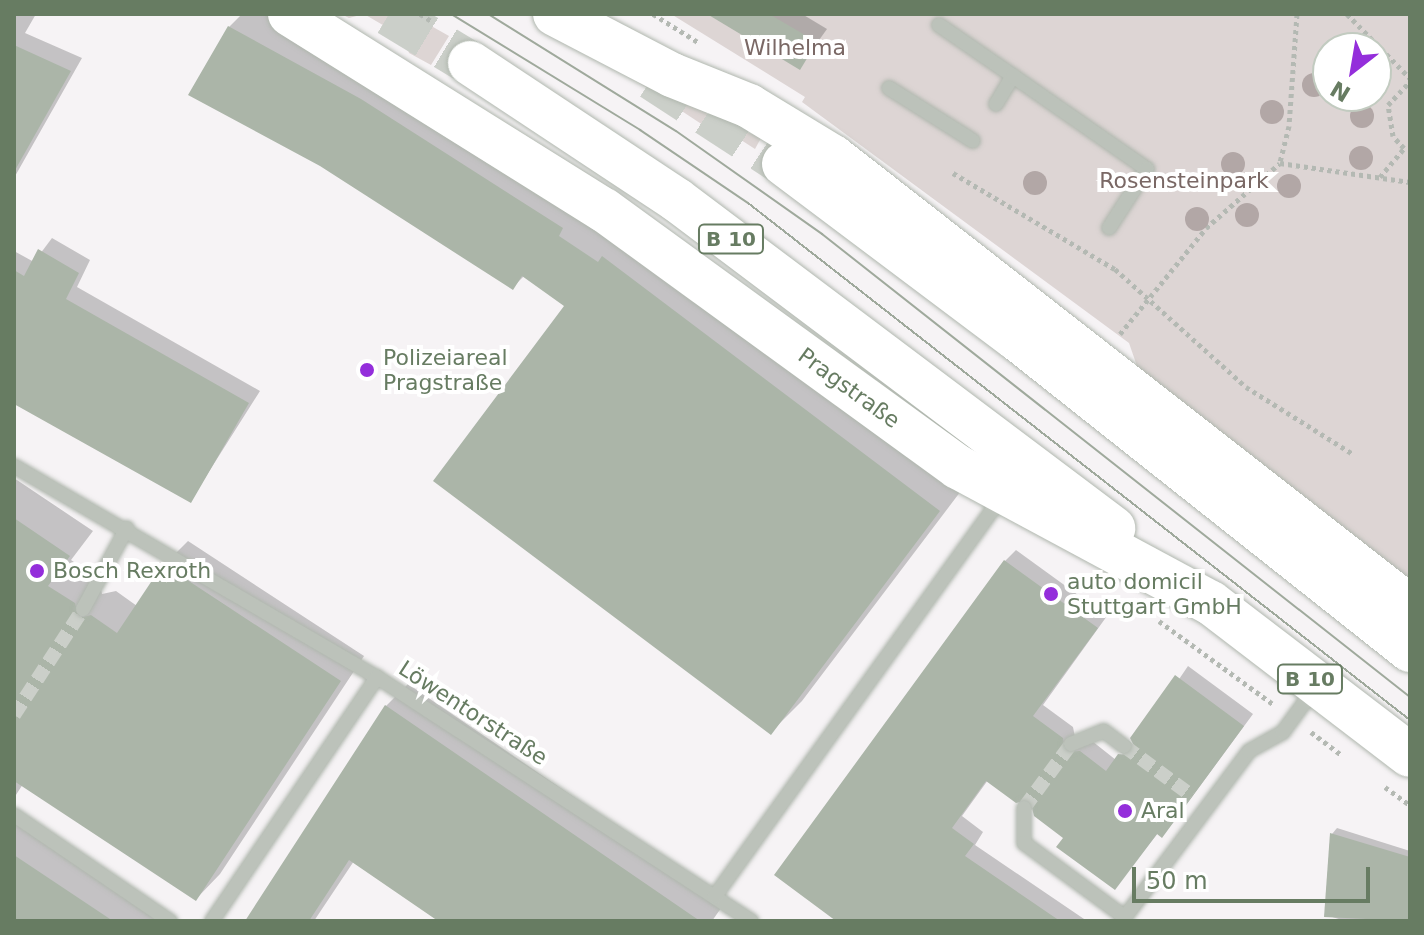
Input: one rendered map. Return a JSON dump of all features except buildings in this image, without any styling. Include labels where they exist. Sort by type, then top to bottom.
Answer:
[{"type":"main road","name":"Pragstraße","points":[[290,14],[604,210],[958,467],[1003,494],[1211,603],[1305,701],[1410,755]]},
{"type":"main road","points":[[555,14],[672,75],[749,106],[833,157],[1410,607]]},
{"type":"main road","name":"B 10","points":[[470,63],[785,279],[1211,603]]},
{"type":"main road","points":[[784,164],[1016,338],[1410,650]]},
{"type":"street","points":[[939,25],[1147,169],[1109,228]]},
{"type":"street","points":[[996,104],[1013,76]]},
{"type":"street","points":[[889,88],[973,141]]},
{"type":"street","points":[[14,466],[127,528],[377,677]]},
{"type":"street","points":[[715,896],[1003,494]]},
{"type":"street","points":[[83,609],[127,528]]},
{"type":"street","name":"Löwentorstraße","points":[[212,921],[377,677],[752,921]]},
{"type":"street","points":[[1024,808],[1024,843],[1123,918],[1249,751],[1283,732],[1305,701]]},
{"type":"street","points":[[1071,744],[1104,731],[1124,746]]},
{"type":"street","points":[[1192,796],[1206,807]]},
{"type":"street","points":[[14,815],[170,921]]},
{"type":"path","points":[[420,14],[433,22]]},
{"type":"path","points":[[1112,344],[1206,228],[1280,163],[1289,126],[1297,14]]},
{"type":"path","points":[[1347,14],[1410,80],[1388,105],[1393,136],[1404,148],[1379,178]]},
{"type":"path","points":[[1280,163],[1410,182]]},
{"type":"path","points":[[953,173],[1115,269],[1246,387],[1353,454]]},
{"type":"path","points":[[1150,614],[1305,701],[1350,760]]},
{"type":"path","points":[[1374,778],[1410,805]]},
{"type":"green space","points":[[341,14],[364,14],[349,18]]},
{"type":"green space","points":[[364,14],[410,14],[449,36],[431,65],[409,53],[405,38]]},
{"type":"green space","name":"Rosensteinpark","points":[[671,14],[1410,14],[1410,581],[1138,369],[1129,343],[802,102],[805,97]]},
{"type":"green space","points":[[612,65],[701,96],[707,114],[761,138],[755,149],[724,129],[712,131]]},
{"type":"tunnel","points":[[389,14],[470,63]]},
{"type":"tunnel","points":[[652,78],[784,164]]},
{"type":"tunnel","points":[[14,715],[83,609]]},
{"type":"tunnel","points":[[1024,808],[1071,744]]},
{"type":"tunnel","points":[[1124,746],[1192,796]]},
{"type":"tram line","points":[[451,14],[640,130],[748,203],[1410,720]]},
{"type":"tram line","points":[[488,14],[676,131],[822,234],[1410,697]]},
{"type":"place","name":"Polizeiareal Pragstraße","points":[[367,370]]},
{"type":"place","name":"Bosch Rexroth","points":[[37,571]]},
{"type":"place","name":"auto domicil Stuttgart GmbH","points":[[1051,594]]},
{"type":"place","name":"Aral","points":[[1125,811]]},
{"type":"park label","name":"Wilhelma","points":[[795,48]]}]
